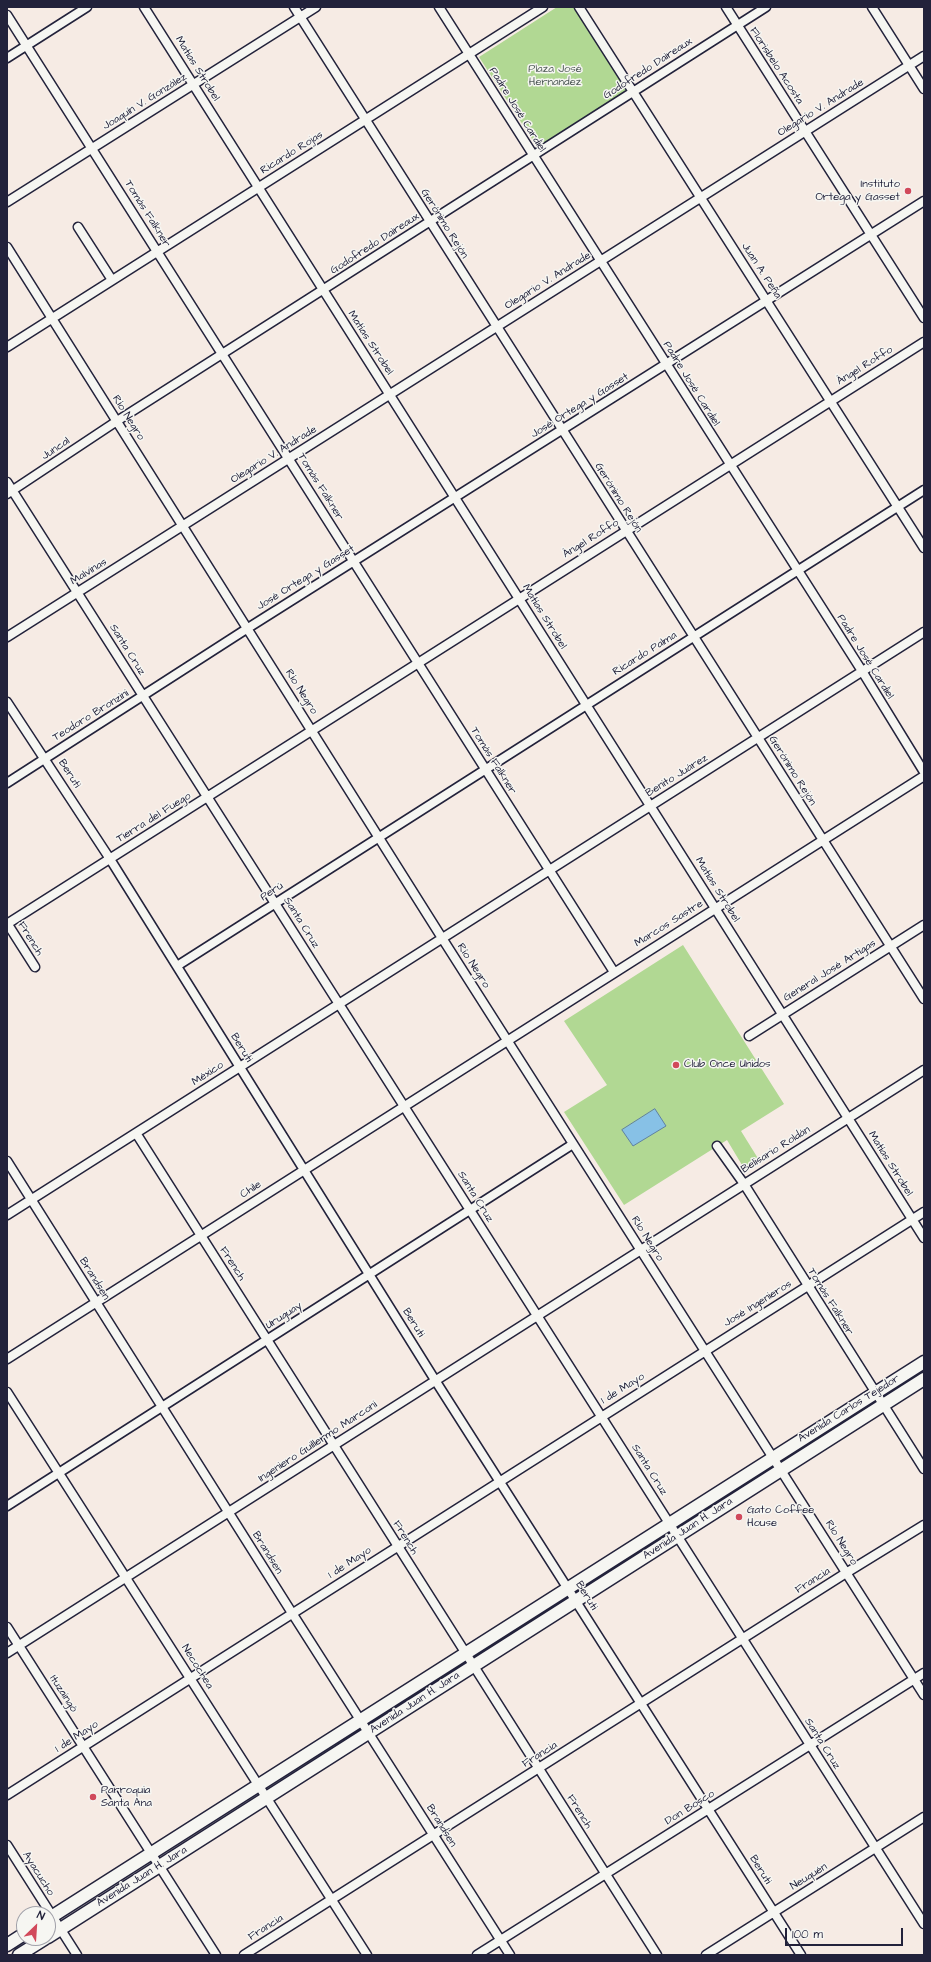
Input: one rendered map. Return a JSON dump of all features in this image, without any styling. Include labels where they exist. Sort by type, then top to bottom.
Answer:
[{"type":"main road","name":"Avenida Carlos Tejedor","points":[[774,1457],[924,1362]]},
{"type":"main road","name":"Avenida Carlos Tejedor","points":[[782,1469],[924,1379]]},
{"type":"main road","name":"Avenida Juan H. Jara","points":[[56,1914],[774,1457]]},
{"type":"main road","name":"Avenida Juan H. Jara","points":[[56,1931],[782,1469]]},
{"type":"main road","points":[[7,1945],[16,1939]]},
{"type":"main road","name":"Avenida Juan H. Jara","points":[[19,1955],[33,1946]]},
{"type":"street","points":[[7,58],[87,7]]},
{"type":"street","name":"Matías Strobel","points":[[144,7],[924,1238]]},
{"type":"street","name":"Gerónimo Rejón","points":[[294,7],[429,222],[924,999]]},
{"type":"street","name":"Joaquín V. González","points":[[7,202],[316,7]]},
{"type":"street","name":"Padre José Cardiel","points":[[438,7],[796,571],[862,671],[924,772]]},
{"type":"street","name":"Ricardo Rojas","points":[[7,347],[543,7]]},
{"type":"street","name":"Juan A. Peña","points":[[579,7],[924,548]]},
{"type":"street","name":"Florisbelo Acosta","points":[[726,7],[924,318]]},
{"type":"street","name":"Godofredo Daireaux","points":[[117,421],[766,7]]},
{"type":"street","points":[[872,7],[924,89]]},
{"type":"street","name":"Tomás Falkner","points":[[7,15],[614,972]]},
{"type":"street","name":"Olegario V. Andrade","points":[[183,526],[924,56]]},
{"type":"street","name":"José Ortega y Gasset","points":[[248,628],[924,201]]},
{"type":"street","points":[[78,227],[112,280]]},
{"type":"street","name":"Río Negro","points":[[7,247],[248,628],[378,837],[704,1350],[782,1469],[924,1695]]},
{"type":"street","name":"Ángel Roffo","points":[[311,730],[924,342]]},
{"type":"street","name":"Juncal","points":[[10,493],[117,421]]},
{"type":"street","name":"Santa Cruz","points":[[7,482],[10,493],[78,592],[924,1924]]},
{"type":"street","name":"Ricardo Palma","points":[[378,837],[924,490]]},
{"type":"street","name":"Malvinas","points":[[7,637],[183,526]]},
{"type":"street","name":"Teodoro Bronzini","points":[[7,783],[248,628]]},
{"type":"street","name":"Benito Juárez","points":[[442,938],[924,632]]},
{"type":"street","name":"Beruti","points":[[7,702],[46,758],[110,858],[435,1380],[801,1955]]},
{"type":"street","name":"Tierra del Fuego","points":[[7,924],[311,730]]},
{"type":"street","name":"Marcos Sastre","points":[[507,1040],[924,776]]},
{"type":"street","name":"Perú","points":[[177,966],[378,837]]},
{"type":"street","name":"French","points":[[7,924],[35,967]]},
{"type":"street","name":"General José Artigas","points":[[749,1036],[924,924]]},
{"type":"street","name":"México","points":[[7,1215],[442,938]]},
{"type":"street","name":"Chile","points":[[7,1359],[507,1040]]},
{"type":"street","name":"Belisario Roldán","points":[[640,1249],[924,1070]]},
{"type":"street","name":"French","points":[[136,1133],[656,1955]]},
{"type":"street","name":"Uruguay","points":[[7,1506],[574,1144]]},
{"type":"street","name":"Tomás Falkner","points":[[717,1146],[744,1184],[924,1470]]},
{"type":"street","name":"Brandsen","points":[[7,1161],[510,1955]]},
{"type":"street","name":"José Ingenieros","points":[[704,1350],[924,1212]]},
{"type":"street","name":"Ingeniero Guillermo Marconi","points":[[7,1653],[640,1249]]},
{"type":"street","name":"1 de Mayo","points":[[7,1795],[704,1350]]},
{"type":"street","name":"Necochea","points":[[7,1392],[367,1955]]},
{"type":"street","name":"Francia","points":[[244,1955],[743,1638],[924,1525]]},
{"type":"street","name":"Ituzaingó","points":[[7,1627],[216,1955]]},
{"type":"street","name":"Don Bosco","points":[[477,1955],[924,1673]]},
{"type":"street","name":"Neuquén","points":[[706,1955],[924,1817]]},
{"type":"street","name":"Ayacucho","points":[[7,1845],[43,1906]]},
{"type":"street","name":"Ayacucho","points":[[56,1925],[77,1955]]},
{"type":"green space","name":"Plaza José Hernandez","points":[[557,7],[575,7],[632,95],[541,153],[479,57]]},
{"type":"green space","name":"Club Once Unidos","points":[[683,945],[784,1104],[741,1131],[759,1160],[745,1170],[727,1140],[624,1205],[564,1112],[607,1085],[564,1021]]},
{"type":"water","points":[[655,1109],[666,1126],[633,1146],[622,1130]]},
{"type":"place","name":"Instituto Ortega y Gasset","points":[[908,191]]},
{"type":"place","name":"Club Once Unidos","points":[[676,1065]]},
{"type":"place","name":"Gato Coffee House","points":[[739,1517]]},
{"type":"place","name":"Parroquia Santa Ana","points":[[93,1797]]}]
